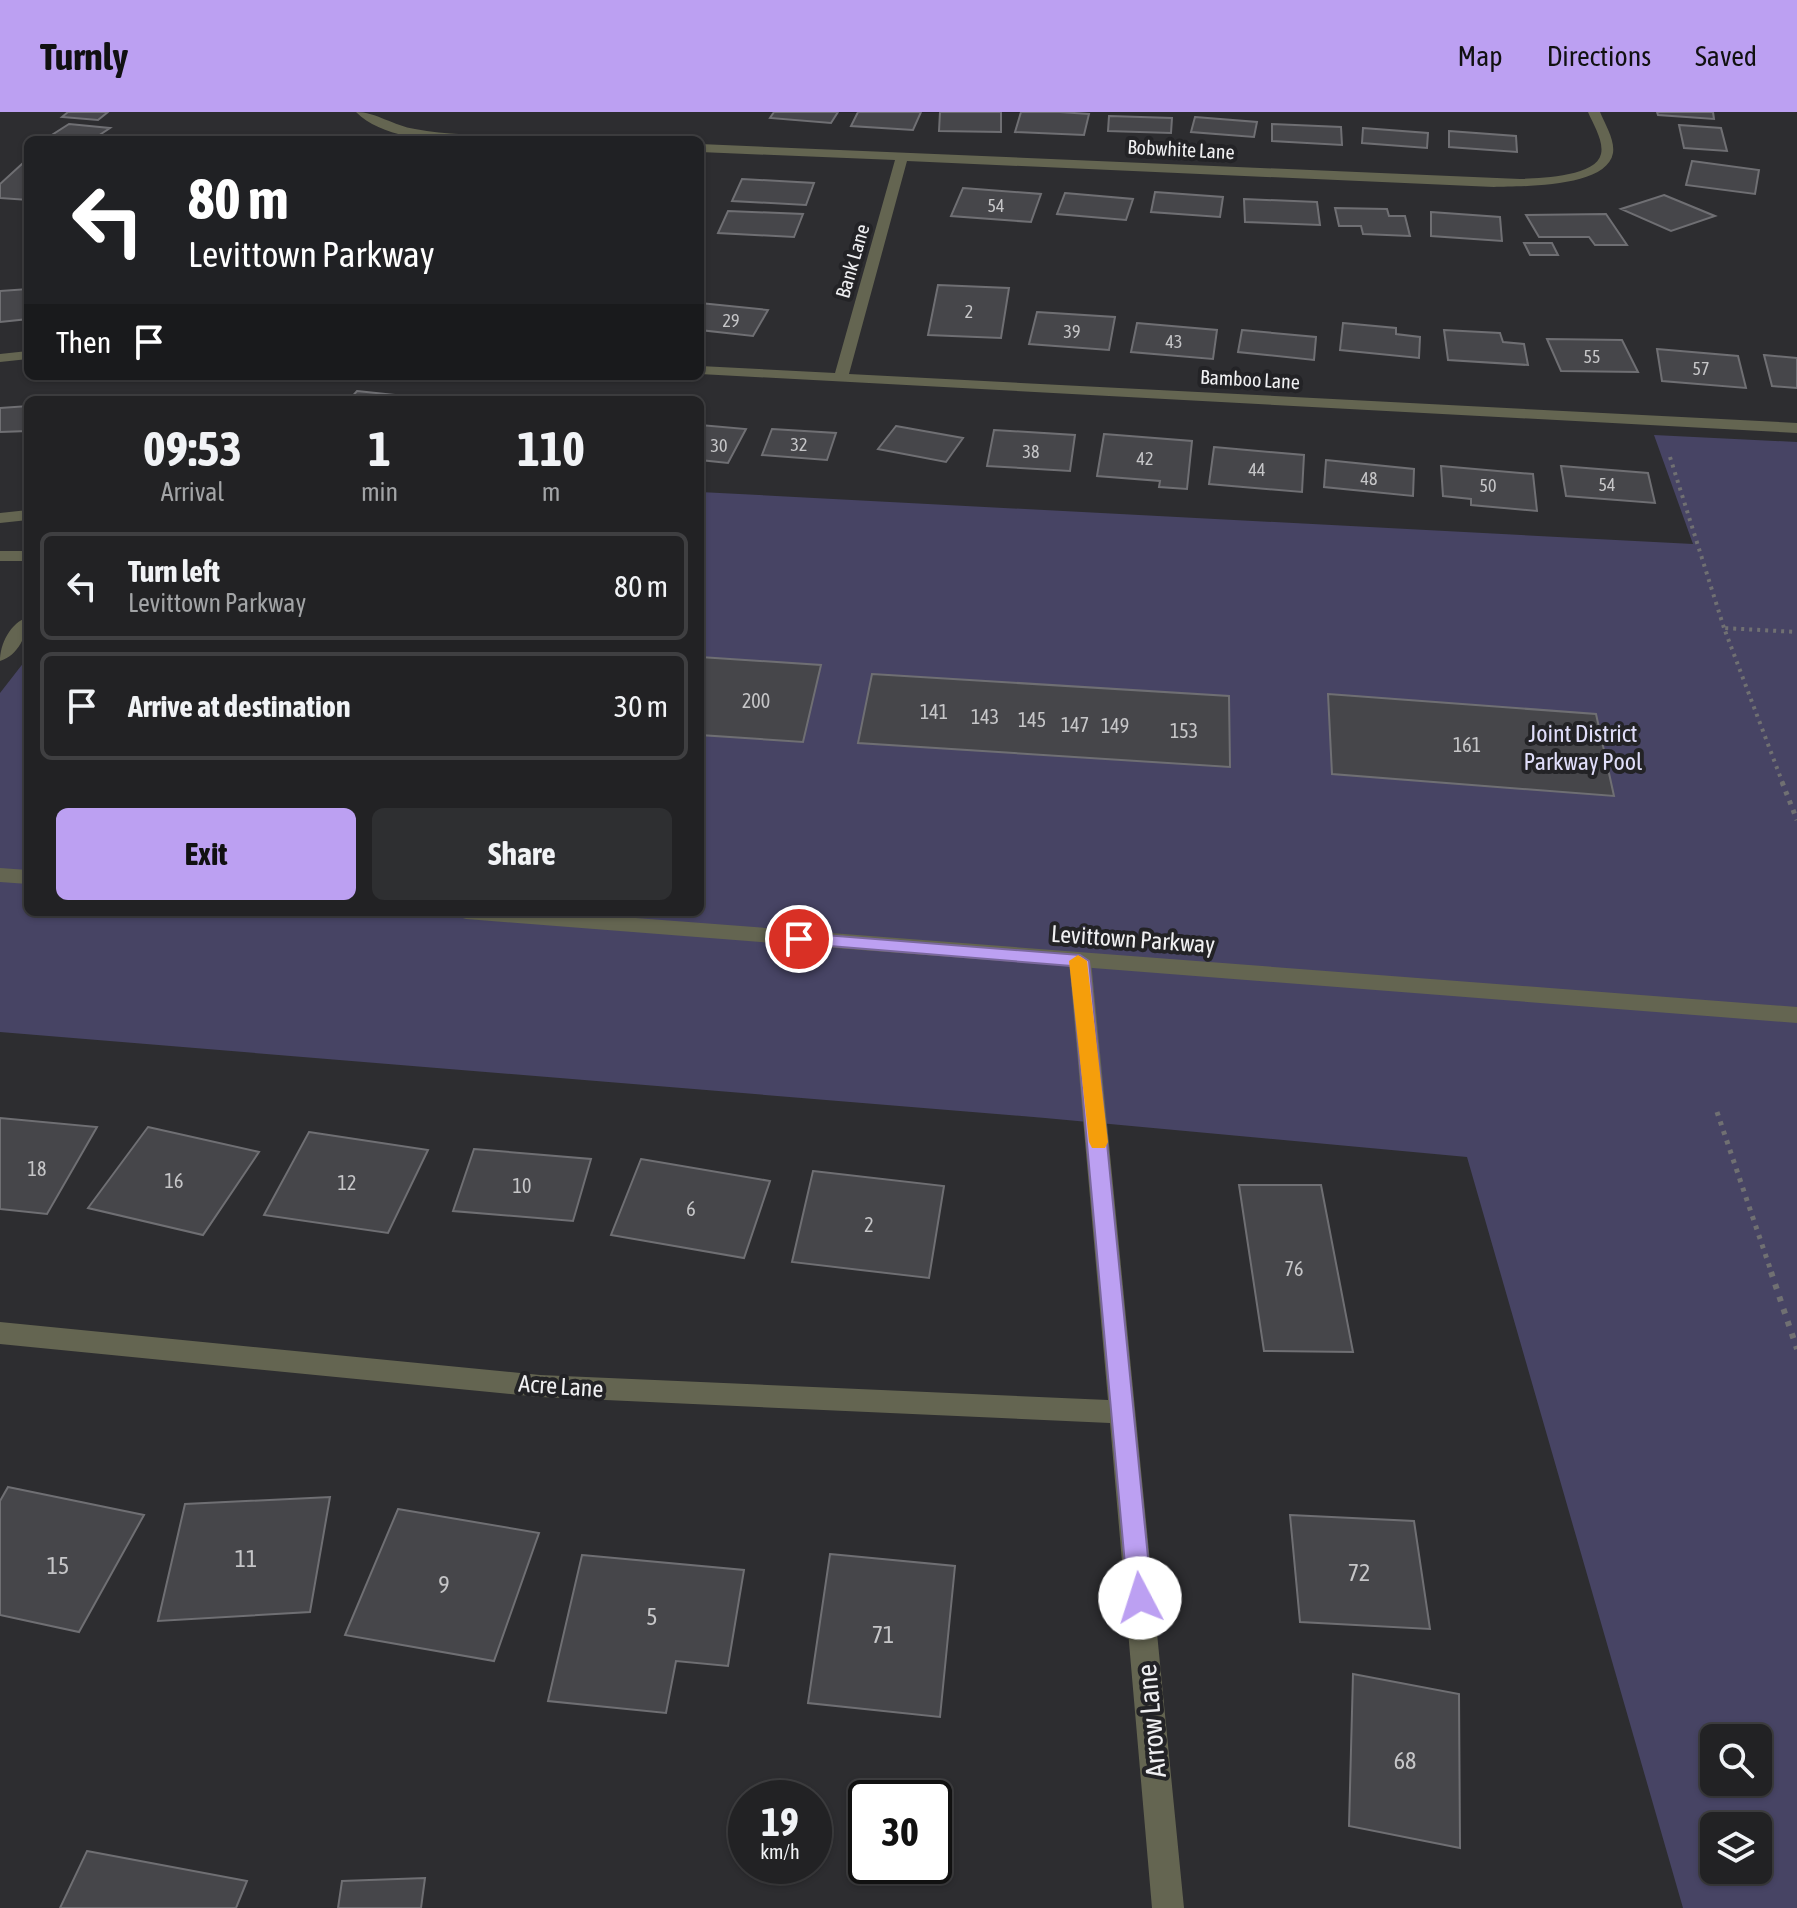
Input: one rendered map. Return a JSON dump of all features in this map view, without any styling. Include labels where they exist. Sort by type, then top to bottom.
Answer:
[{"type":"street","points":[[362,112],[380,124],[424,134],[458,136]]},
{"type":"street","name":"Bobwhite Lane","points":[[704,148],[1494,183],[1553,181],[1592,170],[1604,162],[1607,153],[1605,140],[1594,112]]},
{"type":"street","name":"Bank Lane","points":[[841,377],[902,156]]},
{"type":"street","points":[[0,358],[24,355]]},
{"type":"street","name":"Bamboo Lane","points":[[704,370],[1797,428]]},
{"type":"street","points":[[0,518],[24,515]]},
{"type":"street","points":[[0,556],[24,556]]},
{"type":"street","points":[[0,656],[24,627]]},
{"type":"street","points":[[0,875],[24,877]]},
{"type":"street","name":"Levittown Parkway","points":[[516,916],[1797,1015]]},
{"type":"street","name":"Arrow Lane","points":[[1080,961],[1168,1908]]},
{"type":"street","name":"Acre Lane","points":[[0,1333],[540,1386],[1123,1412]]},
{"type":"path","points":[[1669,456],[1724,628],[1797,820]]},
{"type":"path","points":[[1724,628],[1797,632]]},
{"type":"path","points":[[1717,1112],[1797,1349]]},
{"type":"green space","name":"Joint District Parkway Pool","points":[[1654,435],[1797,442],[1797,1908],[1683,1908],[1467,1157],[1045,1118],[0,1032],[0,693],[24,662],[24,916],[704,916],[704,492],[1693,544]]},
{"type":"building","points":[[68,112],[108,112],[98,120],[62,117]]},
{"type":"building","points":[[774,112],[838,112],[831,123],[770,118]]},
{"type":"building","points":[[858,112],[921,112],[913,130],[851,126]]},
{"type":"building","points":[[940,112],[1001,112],[1001,132],[939,131]]},
{"type":"building","points":[[1021,112],[1089,114],[1084,135],[1015,132]]},
{"type":"building","points":[[1657,112],[1713,112],[1714,119],[1658,115]]},
{"type":"building","points":[[1109,116],[1172,118],[1171,133],[1108,131]]},
{"type":"building","points":[[1195,117],[1257,122],[1254,137],[1191,132]]},
{"type":"building","points":[[69,124],[110,128],[98,136],[50,136]]},
{"type":"building","points":[[1272,124],[1341,127],[1342,145],[1272,141]]},
{"type":"building","points":[[1679,125],[1721,128],[1727,151],[1684,148]]},
{"type":"building","points":[[1363,128],[1428,133],[1427,148],[1362,143]]},
{"type":"building","points":[[1449,131],[1516,136],[1517,152],[1449,147]]},
{"type":"building","points":[[1692,161],[1759,170],[1755,194],[1686,185]]},
{"type":"building","points":[[24,163],[24,200],[0,198],[0,184]]},
{"type":"building","points":[[742,179],[814,183],[806,205],[732,201]]},
{"type":"building","points":[[963,188],[1041,194],[1031,222],[951,216]]},
{"type":"building","points":[[1155,192],[1223,197],[1220,217],[1151,212]]},
{"type":"building","points":[[1065,193],[1133,199],[1126,220],[1057,214]]},
{"type":"building","points":[[1664,195],[1715,216],[1671,231],[1621,209]]},
{"type":"building","points":[[1244,199],[1317,202],[1320,225],[1245,222]]},
{"type":"building","points":[[1335,208],[1387,209],[1389,216],[1405,216],[1410,236],[1363,234],[1361,226],[1339,226]]},
{"type":"building","points":[[728,211],[803,214],[794,237],[718,233]]},
{"type":"building","points":[[1431,212],[1500,217],[1502,241],[1431,236]]},
{"type":"building","points":[[1606,214],[1627,245],[1595,245],[1589,237],[1539,237],[1526,215]]},
{"type":"building","points":[[1524,243],[1552,243],[1558,255],[1530,255]]},
{"type":"building","points":[[938,285],[1009,288],[1001,338],[928,335]]},
{"type":"building","points":[[24,289],[24,319],[0,322],[0,291]]},
{"type":"building","points":[[704,303],[768,310],[753,336],[704,330]]},
{"type":"building","points":[[1037,312],[1115,317],[1109,350],[1029,344]]},
{"type":"building","points":[[1137,323],[1217,330],[1213,359],[1131,352]]},
{"type":"building","points":[[1343,323],[1396,328],[1396,334],[1420,337],[1419,358],[1340,350]]},
{"type":"building","points":[[1242,330],[1316,337],[1314,360],[1238,352]]},
{"type":"building","points":[[1444,330],[1500,333],[1503,342],[1524,344],[1528,365],[1448,360]]},
{"type":"building","points":[[1547,339],[1622,340],[1638,372],[1561,371]]},
{"type":"building","points":[[1657,349],[1738,356],[1746,388],[1662,381]]},
{"type":"building","points":[[1764,355],[1797,358],[1797,388],[1772,386]]},
{"type":"building","points":[[357,391],[404,396],[353,396]]},
{"type":"building","points":[[24,406],[24,431],[0,432],[0,408]]},
{"type":"building","points":[[704,425],[746,429],[728,463],[704,460]]},
{"type":"building","points":[[896,426],[963,438],[946,462],[878,449]]},
{"type":"building","points":[[772,429],[836,433],[827,460],[762,455]]},
{"type":"building","points":[[994,430],[1075,435],[1070,471],[987,466]]},
{"type":"building","points":[[1104,434],[1192,441],[1187,489],[1159,487],[1160,481],[1097,476]]},
{"type":"building","points":[[1214,447],[1304,455],[1302,492],[1209,484]]},
{"type":"building","points":[[1326,460],[1414,469],[1413,496],[1324,487]]},
{"type":"building","points":[[1441,466],[1533,474],[1537,511],[1471,505],[1471,499],[1443,496]]},
{"type":"building","points":[[1561,466],[1648,473],[1655,503],[1566,496]]},
{"type":"building","points":[[704,657],[821,665],[803,742],[704,735]]},
{"type":"building","points":[[872,674],[1229,696],[1230,767],[858,743]]},
{"type":"building","points":[[1328,694],[1596,714],[1614,796],[1332,774]]},
{"type":"building","points":[[0,1118],[97,1127],[47,1214],[0,1209]]},
{"type":"building","points":[[148,1127],[259,1152],[203,1235],[88,1208]]},
{"type":"building","points":[[309,1132],[428,1150],[388,1233],[264,1215]]},
{"type":"building","points":[[474,1149],[591,1159],[573,1221],[453,1211]]},
{"type":"building","points":[[641,1159],[770,1181],[744,1258],[611,1235]]},
{"type":"building","points":[[813,1171],[944,1186],[929,1278],[792,1262]]},
{"type":"building","points":[[1239,1185],[1321,1185],[1353,1352],[1264,1351]]},
{"type":"building","points":[[8,1487],[144,1515],[79,1632],[0,1615],[0,1501]]},
{"type":"building","points":[[330,1497],[310,1612],[158,1621],[185,1504]]},
{"type":"building","points":[[398,1509],[539,1533],[494,1661],[345,1635]]},
{"type":"building","points":[[1290,1515],[1414,1521],[1430,1629],[1300,1622]]},
{"type":"building","points":[[830,1554],[955,1566],[940,1717],[808,1703]]},
{"type":"building","points":[[582,1555],[744,1570],[728,1666],[676,1661],[666,1713],[548,1701]]},
{"type":"building","points":[[1353,1674],[1459,1694],[1460,1848],[1349,1826]]},
{"type":"building","points":[[87,1851],[247,1881],[236,1908],[60,1908]]},
{"type":"building","points":[[425,1878],[421,1908],[338,1908],[342,1881]]},
{"type":"slow traffic","points":[[1078,961],[1099,1142]]},
{"type":"route","points":[[799,939],[1080,961],[1140,1598]]}]
